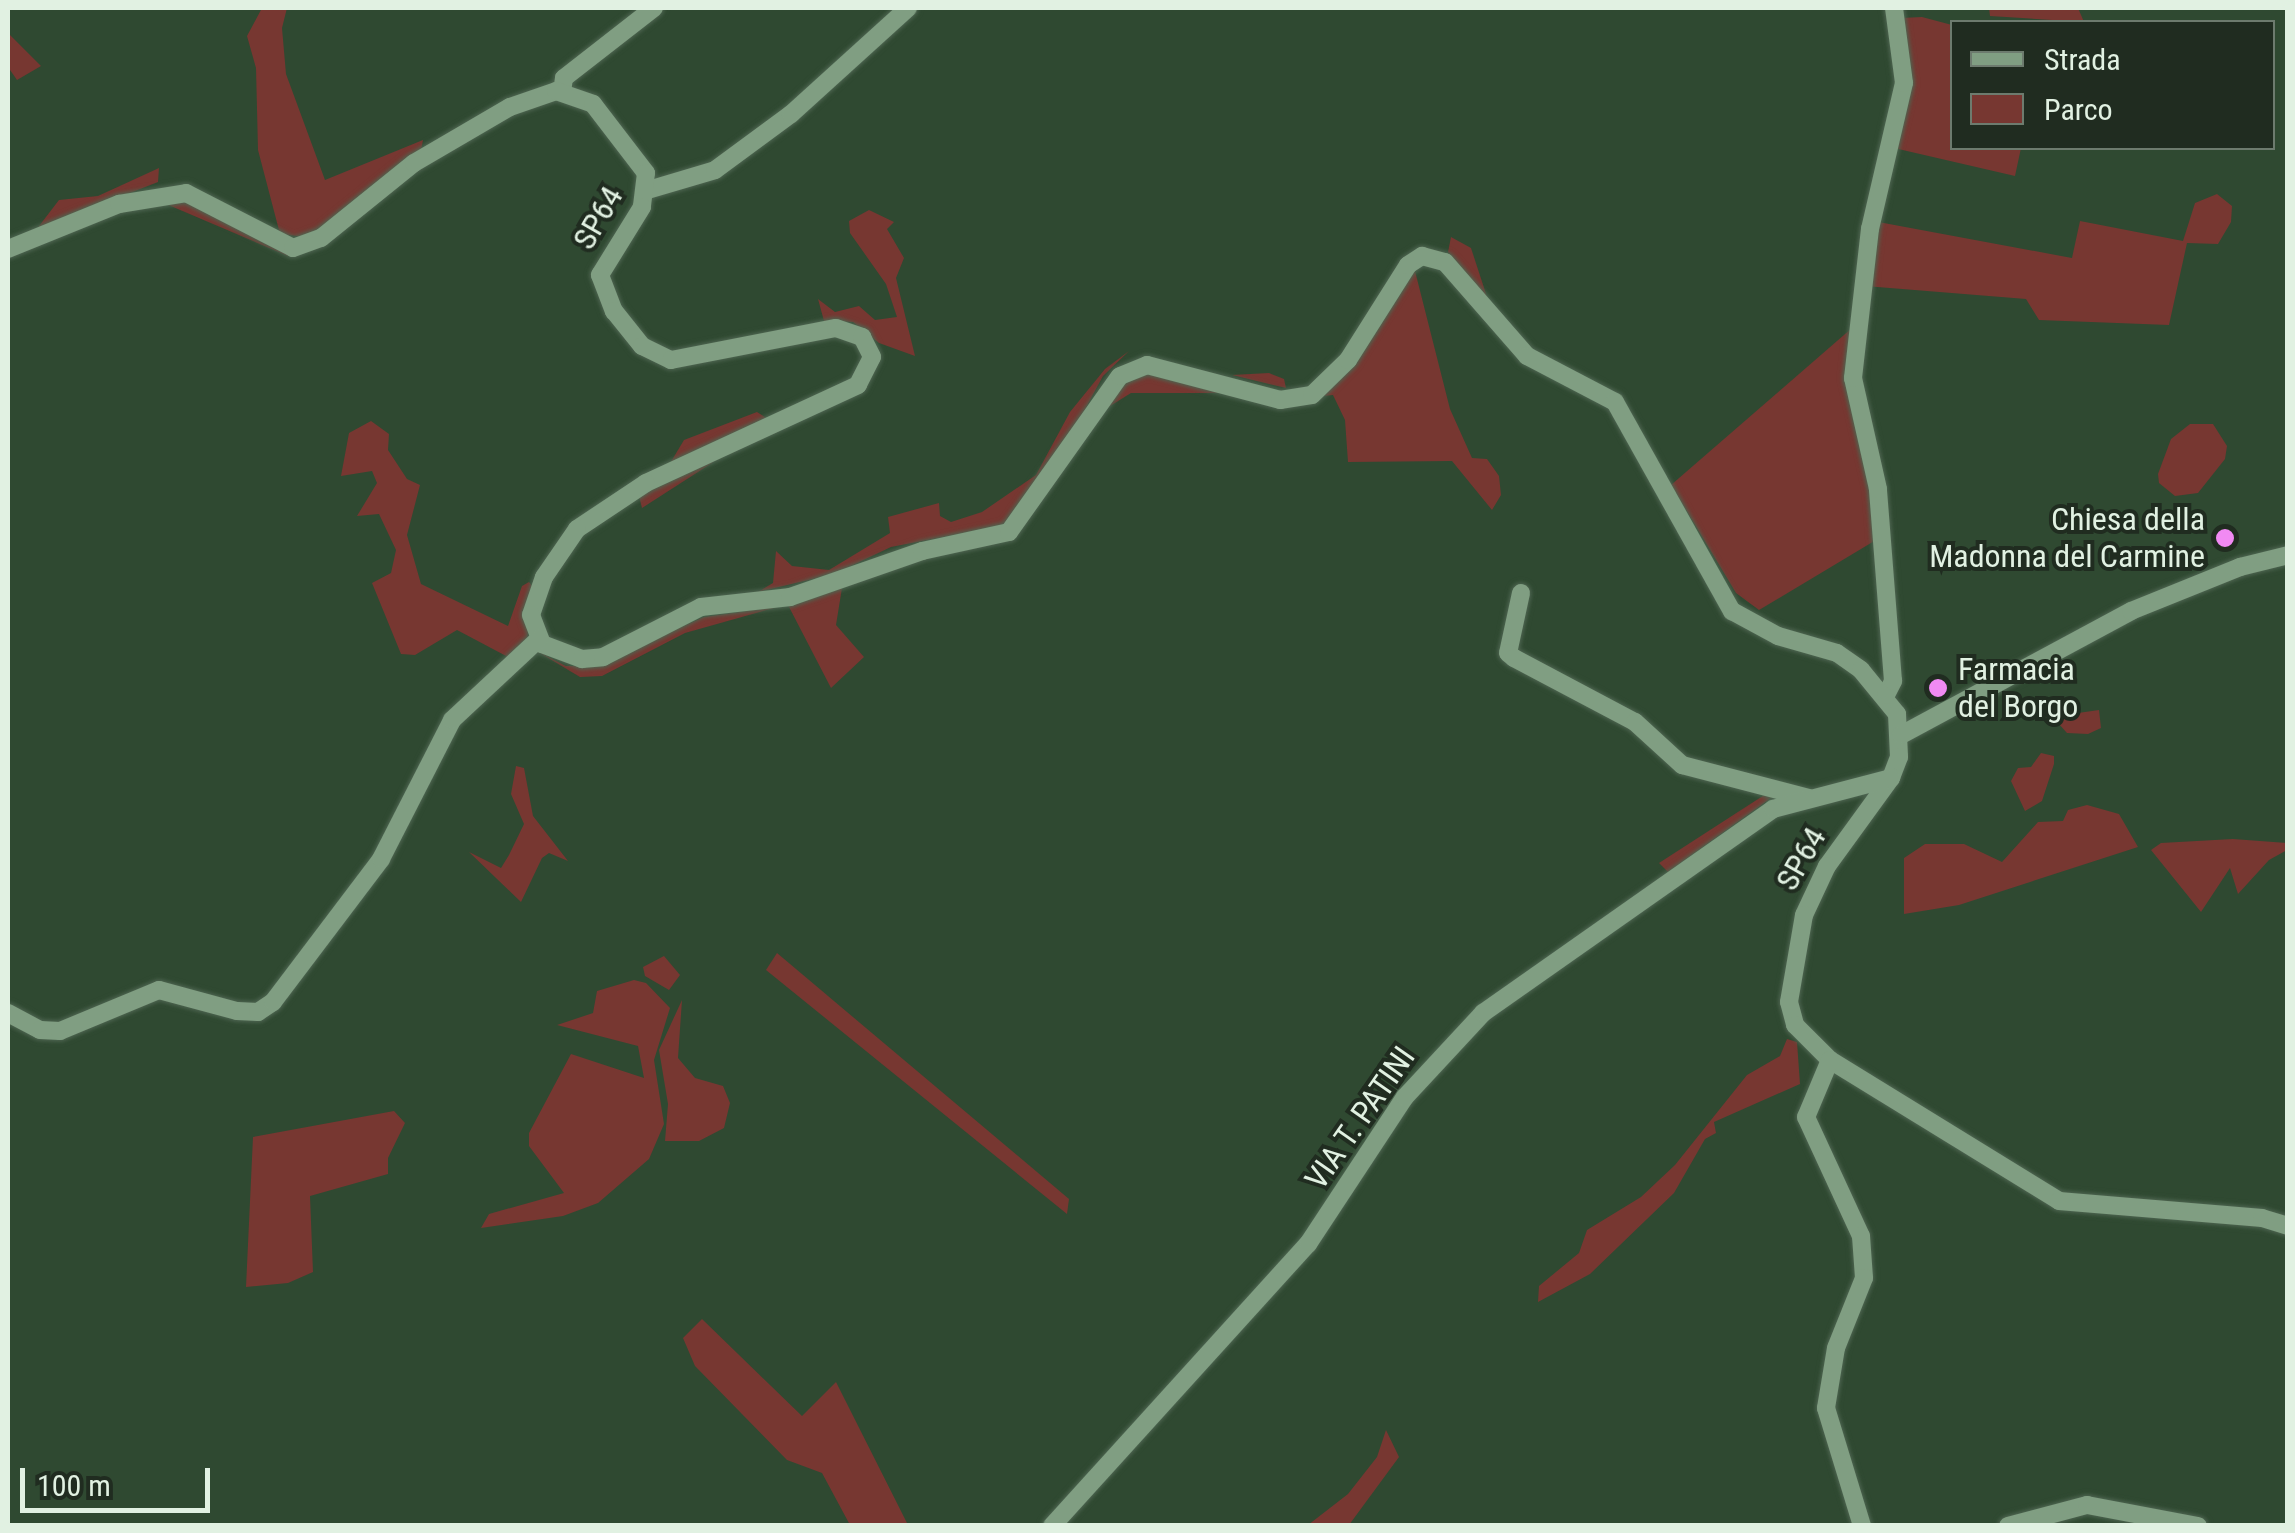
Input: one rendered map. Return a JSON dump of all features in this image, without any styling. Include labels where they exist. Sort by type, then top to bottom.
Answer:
[{"type":"street","points":[[8,249],[119,204],[186,193],[292,248],[332,231],[464,130],[540,94],[562,92],[564,78],[654,8]]},
{"type":"street","points":[[648,190],[715,170],[792,114],[908,8]]},
{"type":"street","points":[[1886,696],[1893,681],[1878,489],[1854,378],[1870,229],[1904,83],[1894,8]]},
{"type":"street","name":"SP64","points":[[539,640],[534,599],[564,544],[614,500],[858,385],[869,370],[870,346],[848,329],[671,360],[642,346],[624,327],[600,275],[648,190],[640,159],[608,118],[577,94],[562,92]]},
{"type":"street","points":[[8,1013],[40,1030],[60,1031],[160,990],[237,1012],[258,1012],[273,1002],[380,859],[452,720],[539,640],[560,654],[603,657],[700,607],[790,596],[922,550],[1009,532],[1120,376],[1147,365],[1280,400],[1312,395],[1348,360],[1400,274],[1422,256],[1444,262],[1527,356],[1616,402],[1732,611],[1778,636],[1837,653],[1886,696],[1900,735],[2130,611],[2240,566],[2288,556]]},
{"type":"street","points":[[1521,592],[1508,653],[1514,658],[1636,722],[1682,765],[1810,798]]},
{"type":"street","name":"SP64","points":[[1900,735],[1891,778],[1826,866],[1804,914],[1789,1002],[1795,1024],[1830,1060],[2058,1201],[2262,1218],[2288,1226]]},
{"type":"street","name":"VIA T. PATINI","points":[[1052,1526],[1308,1244],[1413,1086],[1483,1013],[1773,808],[1891,778]]},
{"type":"street","points":[[1830,1060],[1806,1117],[1861,1236],[1864,1278],[1836,1348],[1826,1408],[1862,1526]]},
{"type":"street","points":[[2008,1526],[2087,1506],[2198,1526]]},
{"type":"green space","points":[[262,8],[287,8],[282,28],[286,74],[325,180],[423,140],[421,151],[326,229],[305,237],[280,234],[258,150],[256,68],[247,36]]},
{"type":"green space","points":[[1989,8],[2078,8],[2083,20],[2053,20],[1990,16]]},
{"type":"green space","points":[[1922,17],[1950,24],[1950,150],[2021,150],[2015,176],[1894,148],[1901,18]]},
{"type":"green space","points":[[8,33],[41,66],[17,80],[8,67]]},
{"type":"green space","points":[[159,168],[158,182],[36,230],[59,200],[98,196]]},
{"type":"green space","points":[[2217,194],[2232,206],[2231,222],[2218,244],[2187,243],[2169,325],[2039,320],[2026,299],[1865,286],[1873,221],[2072,258],[2080,221],[2183,241],[2195,203]]},
{"type":"green space","points":[[189,196],[288,251],[288,256],[159,201]]},
{"type":"green space","points":[[869,210],[894,222],[887,229],[904,258],[896,278],[915,356],[879,343],[853,322],[824,321],[818,299],[835,312],[859,306],[875,320],[897,317],[886,284],[850,233],[849,221]]},
{"type":"green space","points":[[1451,237],[1471,248],[1488,300],[1448,252]]},
{"type":"green space","points":[[1415,271],[1450,409],[1472,458],[1487,459],[1499,476],[1501,495],[1492,510],[1452,461],[1348,462],[1345,420],[1333,395],[1323,396],[1355,362]]},
{"type":"green space","points":[[1852,328],[1876,540],[1759,610],[1736,593],[1671,485]]},
{"type":"green space","points":[[1129,351],[1103,376],[1048,478],[1006,525],[891,547],[834,574],[758,592],[773,583],[776,551],[792,566],[829,570],[890,533],[888,517],[939,503],[940,516],[951,522],[982,512],[1036,475],[1070,412],[1105,369]]},
{"type":"green space","points":[[1145,370],[1222,393],[1131,393],[1102,411],[1115,388]]},
{"type":"green space","points":[[1269,373],[1284,379],[1286,388],[1232,375]]},
{"type":"green space","points":[[757,412],[768,419],[666,470],[684,440]]},
{"type":"green space","points":[[371,421],[389,434],[388,450],[407,479],[420,485],[407,535],[421,584],[508,626],[522,586],[529,582],[533,587],[527,641],[508,657],[457,630],[415,655],[401,654],[372,583],[391,573],[396,550],[379,514],[357,516],[377,483],[372,471],[341,476],[349,433]]},
{"type":"green space","points":[[2190,424],[2213,424],[2227,446],[2225,459],[2198,493],[2175,496],[2159,483],[2158,474],[2171,439]]},
{"type":"green space","points":[[715,461],[642,508],[639,496]]},
{"type":"green space","points":[[842,588],[836,625],[864,657],[831,688],[788,605]]},
{"type":"green space","points":[[781,606],[685,633],[602,676],[580,677],[535,650],[566,666],[593,666],[704,617]]},
{"type":"green space","points":[[2099,710],[2101,728],[2088,734],[2067,733],[2058,723],[2064,715]]},
{"type":"green space","points":[[2041,753],[2054,756],[2054,764],[2042,801],[2025,811],[2011,781],[2018,768],[2031,767]]},
{"type":"green space","points":[[516,766],[524,768],[533,816],[568,861],[549,853],[542,858],[521,902],[469,852],[501,868],[509,855],[524,824],[511,794]]},
{"type":"green space","points":[[1772,790],[1778,793],[1668,872],[1659,863]]},
{"type":"green space","points":[[2087,805],[2119,814],[2138,847],[1959,905],[1904,914],[1904,858],[1925,844],[1964,844],[2002,862],[2038,822],[2063,821],[2068,810]]},
{"type":"green space","points":[[2233,839],[2287,843],[2287,850],[2269,860],[2238,894],[2230,868],[2201,912],[2151,850],[2161,843]]},
{"type":"green space","points":[[777,953],[1069,1199],[1067,1214],[766,970]]},
{"type":"green space","points":[[664,956],[680,975],[669,990],[645,976],[643,967]]},
{"type":"green space","points":[[634,980],[646,983],[670,1008],[654,1060],[664,1124],[649,1159],[598,1203],[563,1216],[481,1228],[489,1214],[564,1193],[529,1146],[529,1133],[571,1054],[644,1078],[638,1046],[557,1025],[593,1013],[597,991]]},
{"type":"green space","points":[[682,1000],[678,1058],[695,1078],[723,1086],[730,1103],[724,1128],[699,1141],[665,1141],[668,1104],[659,1050]]},
{"type":"green space","points":[[1787,1039],[1797,1042],[1800,1084],[1714,1122],[1716,1133],[1705,1139],[1674,1193],[1590,1274],[1538,1302],[1539,1286],[1579,1253],[1587,1230],[1641,1197],[1675,1165],[1747,1075],[1780,1056]]},
{"type":"green space","points":[[394,1111],[405,1123],[388,1158],[388,1174],[310,1196],[313,1272],[288,1283],[246,1287],[253,1137]]},
{"type":"green space","points":[[702,1319],[802,1416],[836,1382],[908,1525],[850,1525],[822,1473],[787,1460],[695,1366],[683,1338]]},
{"type":"green space","points":[[1386,1430],[1399,1457],[1349,1525],[1308,1525],[1348,1494],[1377,1457]]},
{"type":"place","name":"Chiesa della Madonna del Carmine","points":[[2225,538]]},
{"type":"place","name":"Farmacia del Borgo","points":[[1938,688]]}]
